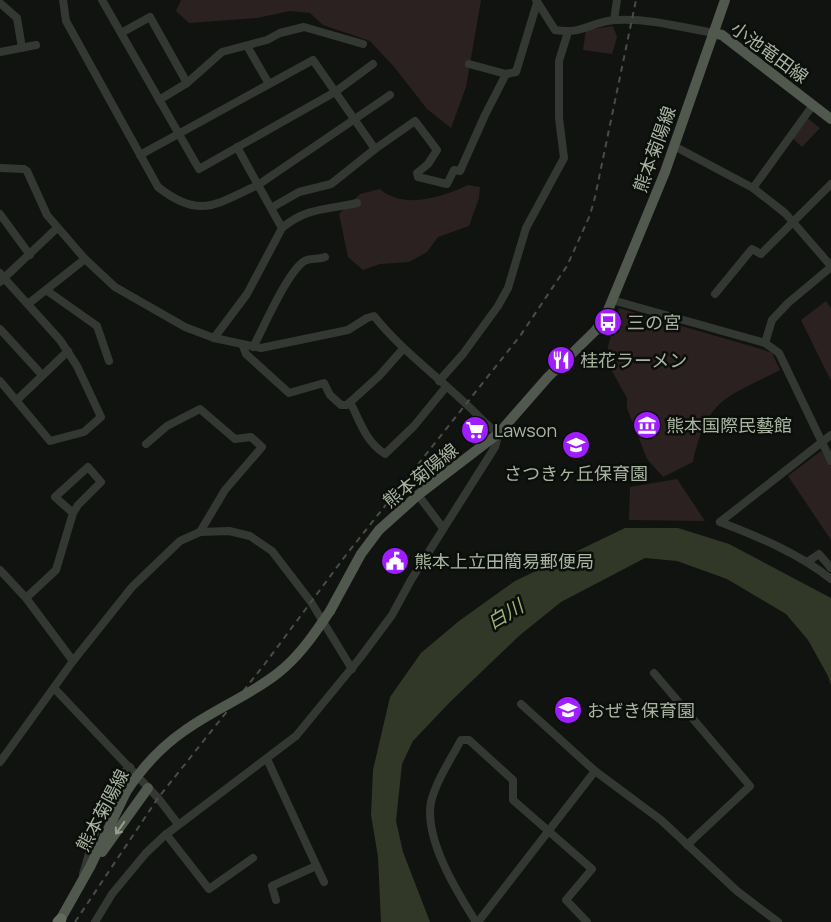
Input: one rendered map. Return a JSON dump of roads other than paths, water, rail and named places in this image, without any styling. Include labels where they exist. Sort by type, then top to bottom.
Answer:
[{"type":"main road","name":"熊本菊陽線","points":[[59,921],[90,867],[126,792],[147,764],[184,730],[266,682],[298,655],[330,611],[361,554],[379,530],[418,495],[499,433],[548,376],[595,332],[604,320],[674,146],[725,0]]},
{"type":"main road","name":"小池竜田線","points":[[713,33],[722,35],[829,115]]},
{"type":"main road","points":[[90,867],[148,788]]},
{"type":"street","points":[[63,0],[66,21],[158,187],[179,201],[199,208],[218,203],[258,185],[390,95]]},
{"type":"street","points":[[102,0],[199,169],[335,92],[373,64]]},
{"type":"street","points":[[614,20],[617,0]]},
{"type":"street","points":[[0,2],[17,18],[22,48]]},
{"type":"street","points":[[536,2],[555,30],[568,32],[614,20],[655,22],[713,33]]},
{"type":"street","points":[[469,64],[506,74],[516,72],[536,2]]},
{"type":"street","points":[[121,33],[150,17],[187,83]]},
{"type":"street","points":[[159,100],[187,83],[222,52],[247,46],[304,27],[363,44]]},
{"type":"street","points":[[439,381],[463,354],[498,306],[508,288],[526,228],[564,158],[560,118],[560,61],[568,32]]},
{"type":"street","points":[[0,52],[36,45]]},
{"type":"street","points":[[247,46],[269,84]]},
{"type":"street","points":[[140,155],[313,60],[375,149]]},
{"type":"street","points":[[270,208],[299,192],[331,184],[375,149],[415,121],[437,150],[428,164],[417,173],[418,177],[447,184],[454,170],[460,170],[506,74]]},
{"type":"street","points":[[753,188],[814,105]]},
{"type":"street","points":[[674,146],[753,188],[794,222],[831,267],[788,303],[772,320],[765,343]]},
{"type":"street","points":[[237,147],[282,228]]},
{"type":"street","points":[[0,168],[24,169],[30,174],[40,202],[57,228],[115,288],[185,327],[214,338],[253,347],[322,337],[348,330],[374,316],[403,349],[491,429],[499,433],[495,447],[443,528],[392,616],[352,669],[296,736],[178,824],[146,854],[112,894],[97,919],[106,922]]},
{"type":"street","points":[[715,294],[752,249],[761,254],[831,184]]},
{"type":"street","points":[[214,338],[248,294],[282,228],[296,216],[314,209],[357,203]]},
{"type":"street","points":[[0,214],[30,255]]},
{"type":"street","points":[[0,381],[50,441],[84,432],[101,416],[92,393],[68,351],[28,304],[1,278],[30,255],[57,228]]},
{"type":"street","points":[[253,347],[291,277],[301,263],[325,256]]},
{"type":"street","points":[[28,304],[85,259]]},
{"type":"street","points":[[46,290],[97,326],[109,361]]},
{"type":"street","points":[[612,300],[765,343],[779,353],[831,462]]},
{"type":"street","points":[[0,328],[42,375]]},
{"type":"street","points":[[243,346],[246,354],[289,393],[324,383],[330,395],[341,405],[346,405],[350,402],[379,376],[403,349]]},
{"type":"street","points":[[16,400],[68,351]]},
{"type":"street","points":[[350,402],[358,422],[370,441],[385,454],[414,426],[446,387]]},
{"type":"street","points":[[146,444],[167,426],[200,409],[235,439],[251,437],[262,447],[225,490],[200,532]]},
{"type":"street","points":[[831,435],[720,522],[758,537],[807,562],[831,579]]},
{"type":"street","points":[[26,598],[56,570],[72,513],[78,504],[101,482],[88,467],[55,497],[72,513]]},
{"type":"street","points":[[418,495],[443,528]]},
{"type":"street","points":[[0,762],[73,661],[132,588],[180,541],[200,532],[229,531],[250,536],[272,551],[311,602],[352,669]]},
{"type":"street","points":[[807,562],[819,554],[831,568]]},
{"type":"street","points":[[0,570],[26,598],[73,661]]},
{"type":"street","points":[[654,674],[750,786],[687,845]]},
{"type":"street","points":[[54,688],[130,768],[178,824]]},
{"type":"street","points":[[521,704],[595,770],[661,820],[737,891],[778,922]]},
{"type":"street","points":[[587,922],[566,900],[592,869],[547,832],[513,800],[512,780],[469,740],[462,740],[432,800],[429,819],[450,881],[477,922],[547,832],[595,770]]},
{"type":"street","points":[[267,759],[324,882]]},
{"type":"street","points":[[82,881],[86,861],[112,783],[130,768]]},
{"type":"street","points":[[166,834],[209,889],[253,858]]},
{"type":"street","points":[[276,900],[272,886],[316,866]]},
{"type":"water","name":"白川","points":[[625,528],[678,528],[729,544],[831,598],[831,685],[808,640],[786,614],[727,579],[677,561],[645,558],[561,602],[520,635],[449,703],[413,741],[402,764],[396,821],[403,852],[430,922],[381,922],[378,857],[371,815],[373,770],[390,697],[421,653],[459,621],[515,581]]},
{"type":"railway","points":[[75,922],[158,798],[264,665],[346,555],[520,336],[567,266],[590,215],[595,197],[636,0]]},
{"type":"place","name":"三の宮","points":[[608,322]]},
{"type":"place","name":"桂花ラーメン","points":[[561,360]]},
{"type":"place","name":"熊本国際民藝館","points":[[647,425]]},
{"type":"place","name":"Lawson","points":[[475,430]]},
{"type":"place","name":"さつきヶ丘保育園","points":[[576,445]]},
{"type":"place","name":"熊本上立田簡易郵便局","points":[[395,561]]},
{"type":"place","name":"おぜき保育園","points":[[568,710]]}]
